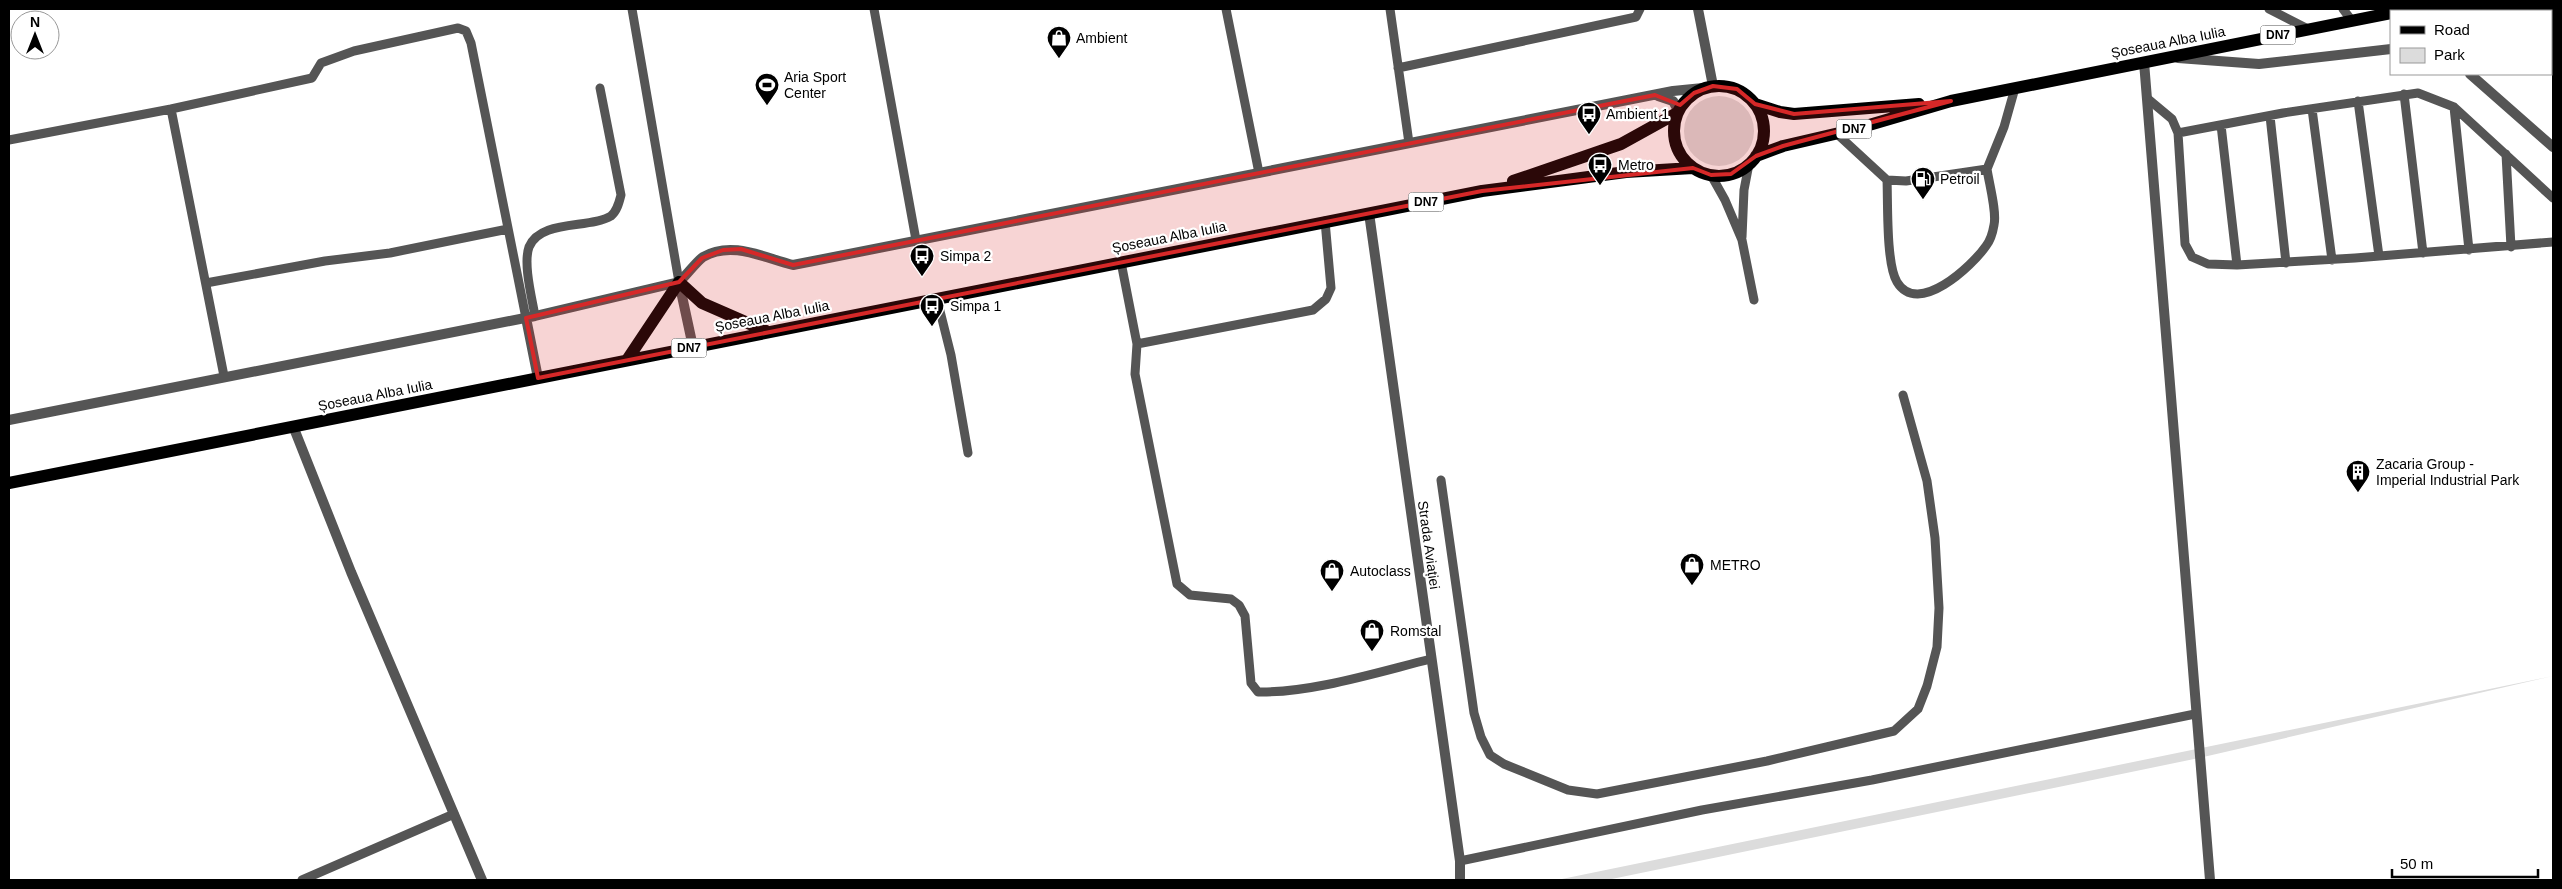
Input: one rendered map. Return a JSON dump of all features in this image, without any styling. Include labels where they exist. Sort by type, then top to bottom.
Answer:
[{"type":"main road","name":"Șoseaua Alba Iulia","points":[[1752,160],[1783,146],[1951,101],[2390,13]]},
{"type":"main road","name":"DN7","points":[[1678,112],[1685,100],[1708,87],[1737,90],[1755,104]]},
{"type":"main road","name":"Șoseaua Alba Iulia","points":[[1755,104],[1780,112],[1816,114],[1951,101]]},
{"type":"main road","points":[[1752,160],[1762,144],[1764,130],[1762,116],[1755,104]]},
{"type":"main road","points":[[1678,112],[1674,128],[1675,143],[1682,157],[1693,168]]},
{"type":"main road","name":"Șoseaua Alba Iulia","points":[[1482,191],[1621,144],[1678,112]]},
{"type":"main road","name":"DN7","points":[[1693,168],[1711,175],[1731,174],[1752,160]]},
{"type":"main road","name":"Șoseaua Alba Iulia","points":[[9,483],[766,331],[1482,191],[1626,172],[1693,168]]},
{"type":"main road","points":[[627,360],[679,282],[702,302],[766,331]]},
{"type":"street","points":[[9,420],[530,317],[679,282],[702,258],[723,250],[741,249],[793,265],[1259,172],[1655,95],[1708,87],[1698,9]]},
{"type":"street","points":[[2165,58],[2259,64],[2390,49]]},
{"type":"street","points":[[2144,62],[2195,714],[2210,880]]},
{"type":"street","points":[[2471,75],[2553,147]]},
{"type":"street","points":[[1655,95],[1673,101],[1678,112]]},
{"type":"street","name":"Strada Aviației","points":[[1369,213],[1460,861],[1460,880]]},
{"type":"street","points":[[679,282],[693,347]]},
{"type":"street","points":[[530,317],[538,378]]},
{"type":"street","points":[[293,426],[351,572],[482,880]]},
{"type":"lane","points":[[632,9],[679,282]]},
{"type":"lane","points":[[874,9],[916,240]]},
{"type":"lane","points":[[1226,9],[1259,172]]},
{"type":"lane","points":[[1390,9],[1409,143]]},
{"type":"lane","points":[[1398,68],[1636,18],[1640,9]]},
{"type":"lane","points":[[2269,9],[2308,29]]},
{"type":"lane","points":[[2343,9],[2352,21]]},
{"type":"lane","points":[[9,140],[171,109],[312,78],[321,63],[354,51],[458,28],[466,31],[471,43],[508,229],[530,317]]},
{"type":"lane","points":[[530,317],[528,263],[530,246],[538,236],[553,229],[599,220],[612,215],[618,206],[621,195],[600,88]]},
{"type":"lane","points":[[1887,180],[1890,256],[1897,282],[1909,292],[1931,293],[1951,281],[1987,246],[1995,223],[1987,169],[2004,127],[2015,88]]},
{"type":"lane","points":[[2178,133],[2358,101],[2418,93],[2454,107],[2553,198]]},
{"type":"lane","points":[[2404,94],[2423,253]]},
{"type":"lane","points":[[2148,99],[2172,119],[2178,133],[2185,244],[2192,257],[2208,264],[2286,263],[2511,247],[2553,242]]},
{"type":"lane","points":[[2358,101],[2379,256]]},
{"type":"lane","points":[[2454,107],[2469,250]]},
{"type":"lane","points":[[171,109],[224,376]]},
{"type":"lane","points":[[2312,109],[2332,260]]},
{"type":"lane","points":[[2270,116],[2286,263]]},
{"type":"lane","points":[[2221,125],[2237,265]]},
{"type":"lane","points":[[1836,133],[1887,180],[1906,181],[1987,169]]},
{"type":"lane","points":[[2506,154],[2511,247]]},
{"type":"lane","points":[[1742,240],[1744,190],[1752,160]]},
{"type":"lane","points":[[1711,175],[1725,200],[1742,240],[1754,300]]},
{"type":"lane","points":[[1137,344],[1314,310],[1326,299],[1331,288],[1325,221]]},
{"type":"lane","points":[[206,283],[325,261],[390,253],[508,229]]},
{"type":"lane","points":[[1121,262],[1137,344],[1136,374],[1176,584],[1190,595],[1232,599],[1239,605],[1245,616],[1251,683],[1258,692],[1276,692],[1355,678],[1431,659]]},
{"type":"lane","points":[[937,299],[953,364],[968,453]]},
{"type":"lane","points":[[1441,480],[1474,713],[1480,738],[1490,755],[1504,764],[1568,790],[1597,794],[1767,761],[1894,731],[1918,709],[1927,686],[1937,647],[1939,608],[1935,538],[1927,481],[1903,395]]},
{"type":"lane","points":[[1460,861],[1702,810],[1872,780],[2195,714]]},
{"type":"lane","points":[[302,880],[454,814]]},
{"type":"highlighted area","points":[[1713,86],[1737,89],[1755,104],[1794,114],[1951,101],[1783,146],[1756,156],[1731,174],[1711,175],[1693,168],[1482,191],[538,378],[526,318],[679,282],[702,258],[723,250],[741,249],[793,265],[1655,95],[1680,105],[1694,93]]},
{"type":"green space","points":[[1726,96],[1739,102],[1748,111],[1752,117],[1754,131],[1752,145],[1744,156],[1733,164],[1712,166],[1705,164],[1694,156],[1686,145],[1684,124],[1686,117],[1694,106],[1705,98]]},
{"type":"green space","points":[[2553,676],[2199,758],[1607,880],[1557,880]]},
{"type":"place","name":"Ambient","points":[[1059,59]]},
{"type":"place","name":"Aria Sport Center","points":[[767,106]]},
{"type":"place","name":"Ambient 1","points":[[1589,135]]},
{"type":"place","name":"Metro","points":[[1600,186]]},
{"type":"place","name":"Petroil","points":[[1923,200]]},
{"type":"place","name":"Simpa 2","points":[[922,277]]},
{"type":"place","name":"Simpa 1","points":[[932,327]]},
{"type":"place","name":"Zacaria Group - Imperial Industrial Park","points":[[2358,493]]},
{"type":"place","name":"METRO","points":[[1692,586]]},
{"type":"place","name":"Autoclass","points":[[1332,592]]},
{"type":"place","name":"Romstal","points":[[1372,652]]}]
